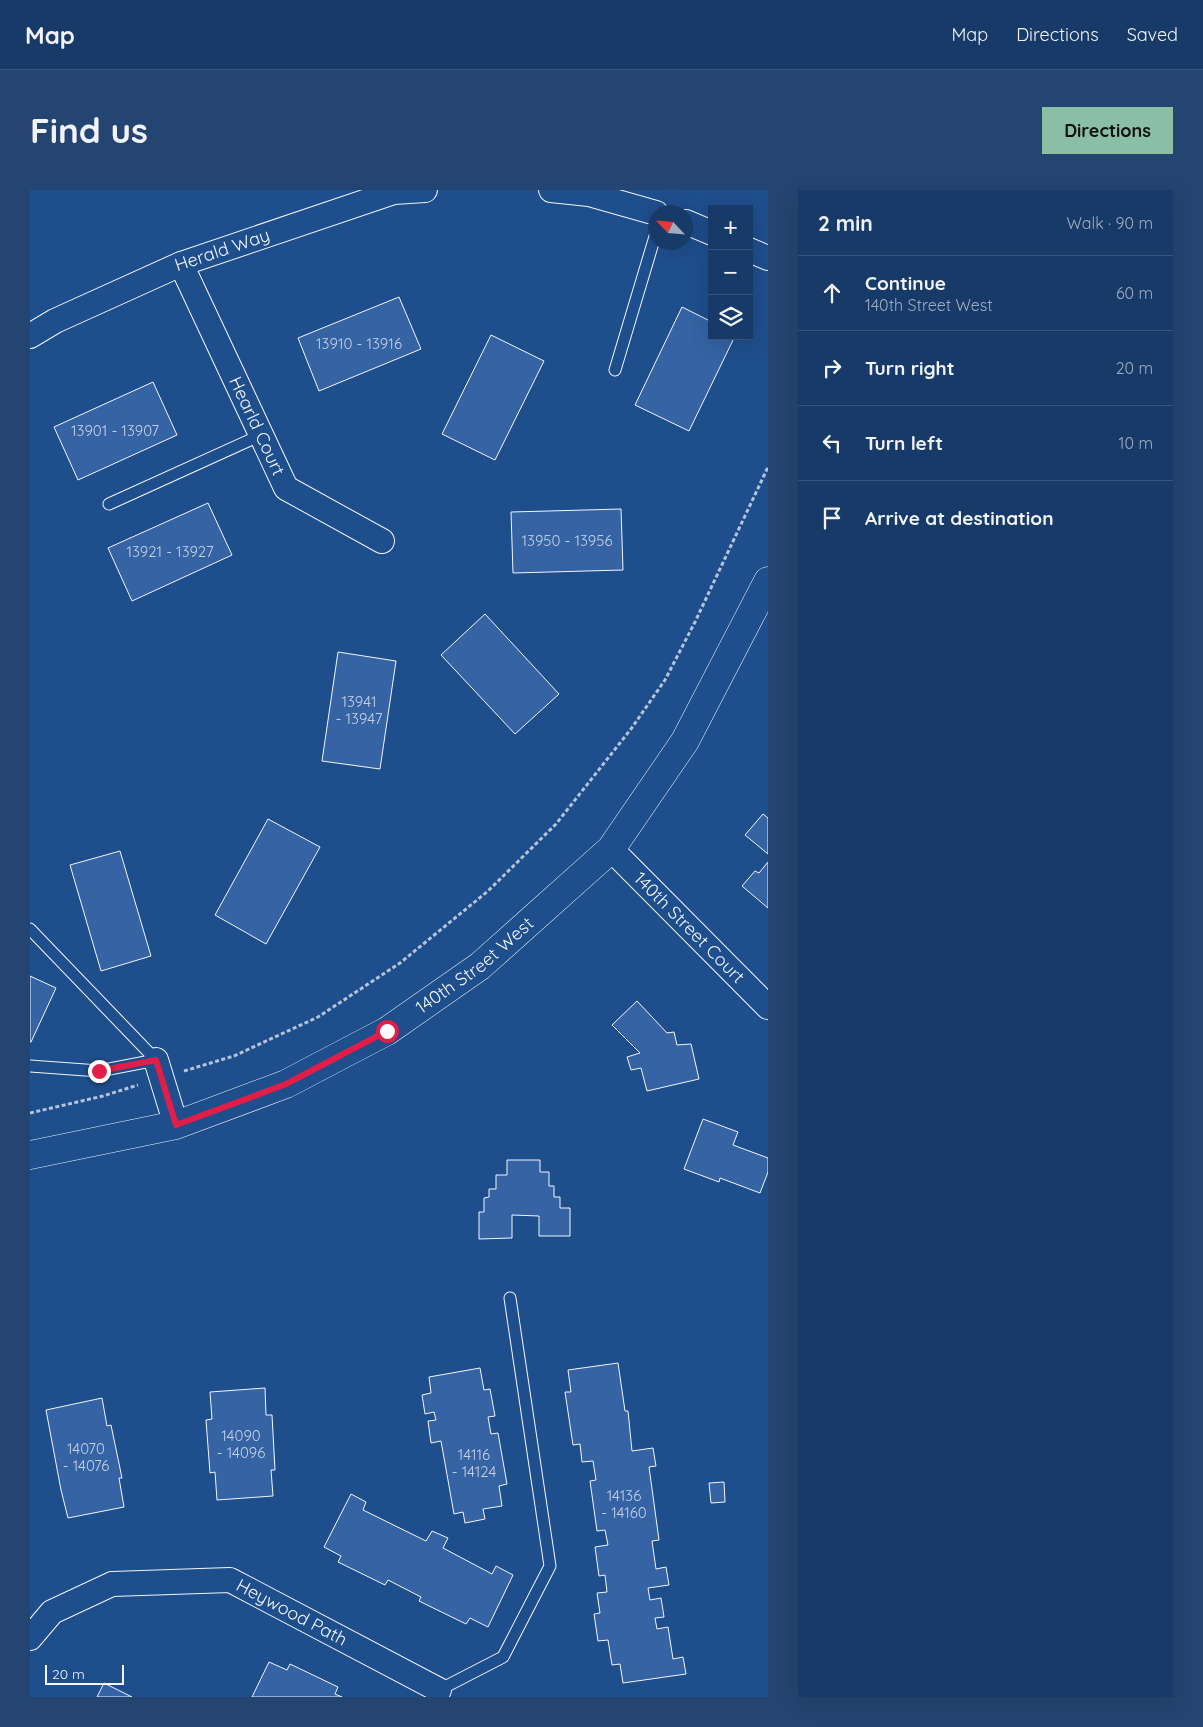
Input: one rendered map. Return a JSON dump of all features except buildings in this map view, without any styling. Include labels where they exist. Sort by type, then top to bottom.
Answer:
[{"type":"street","name":"Herald Way","points":[[30,336],[55,321],[181,264],[394,192],[425,190]]},
{"type":"street","points":[[551,190],[590,192],[648,210]]},
{"type":"street","points":[[693,225],[708,231]]},
{"type":"street","points":[[753,252],[768,258]]},
{"type":"street","name":"Hearld Court","points":[[181,264],[286,488],[382,541]]},
{"type":"street","name":"140th Street West","points":[[30,1155],[176,1125],[286,1084],[387,1031],[480,966],[611,849],[685,741],[768,581]]},
{"type":"street","name":"140th Street Court","points":[[611,849],[768,1007]]},
{"type":"street","points":[[156,1060],[176,1125]]},
{"type":"street","name":"Heywood Path","points":[[30,1638],[52,1612],[112,1584],[230,1580],[441,1693]]},
{"type":"lane","points":[[615,370],[651,250]]},
{"type":"lane","points":[[109,504],[261,435]]},
{"type":"lane","points":[[30,929],[156,1060]]},
{"type":"lane","points":[[30,1066],[99,1071],[156,1060]]},
{"type":"lane","points":[[441,1693],[503,1657],[550,1566],[510,1298]]},
{"type":"path","points":[[234,1056],[318,1017],[400,963],[488,891],[556,824],[631,729],[665,680],[696,622],[768,467]]},
{"type":"route","points":[[99,1071],[156,1060],[176,1125],[286,1084],[387,1031]]}]
